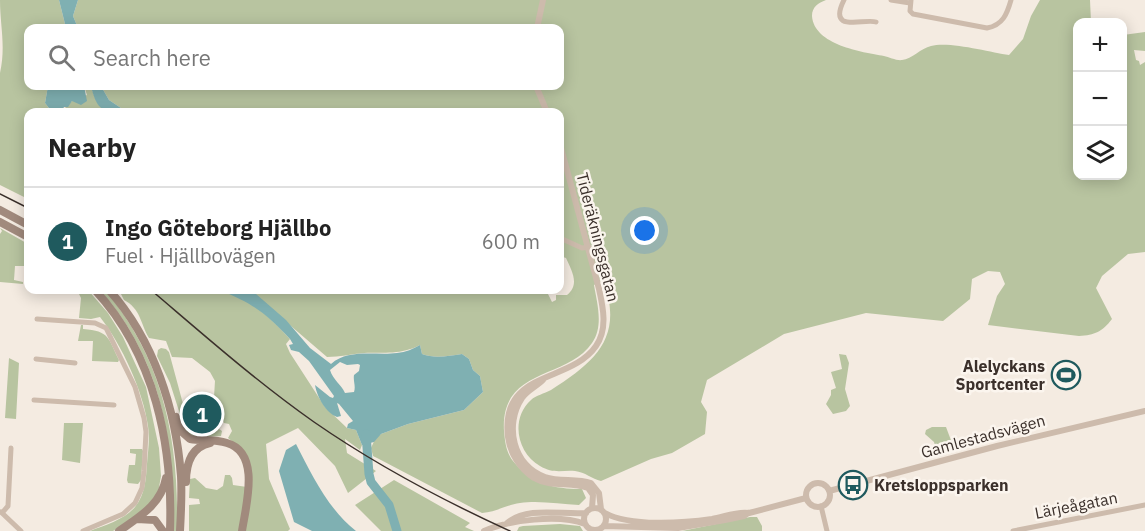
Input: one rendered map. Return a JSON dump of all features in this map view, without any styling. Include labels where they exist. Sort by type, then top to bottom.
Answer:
[{"type":"main road","points":[[0,210],[24,223]]},
{"type":"main road","points":[[0,222],[24,235]]},
{"type":"main road","points":[[98,294],[126,330],[143,364],[159,410],[168,457],[170,531]]},
{"type":"main road","points":[[112,294],[135,326],[170,396],[182,432],[187,438],[194,440],[216,440],[236,447],[247,461],[249,478],[242,531]]},
{"type":"main road","points":[[160,377],[170,408],[177,444],[181,478],[181,531]]},
{"type":"main road","points":[[181,531],[185,508],[186,468],[190,458],[204,444],[216,440]]},
{"type":"main road","points":[[119,531],[149,510],[161,494],[168,457]]},
{"type":"main road","points":[[137,519],[155,520],[163,531]]},
{"type":"street","points":[[538,24],[543,0]]},
{"type":"street","points":[[843,0],[840,12],[846,22],[852,24],[870,20],[876,22]]},
{"type":"street","points":[[891,0],[911,2],[910,11],[913,14],[987,28],[996,26],[1006,16],[1011,0]]},
{"type":"street","points":[[538,90],[545,108]]},
{"type":"street","name":"Tideräkningsgatan","points":[[564,158],[603,304],[604,319],[601,338],[589,354],[523,390],[513,405],[508,427],[512,451],[521,467],[535,478],[551,484],[588,488],[593,495],[592,508]]},
{"type":"street","points":[[564,240],[582,248],[589,247]]},
{"type":"street","points":[[37,319],[95,323],[106,328],[131,377],[144,418],[146,432],[144,471],[142,488],[135,503],[123,514],[82,531]]},
{"type":"street","points":[[36,359],[75,363]]},
{"type":"street","name":"Tideräkningsgatan","points":[[543,379],[524,396],[516,411],[513,430],[517,451],[525,464],[543,476],[591,483],[599,493],[603,511]]},
{"type":"street","points":[[34,400],[114,405]]},
{"type":"street","name":"Gamlestadsvägen","points":[[484,531],[507,523],[557,520],[577,521],[594,530],[604,526],[678,528],[734,518],[806,498],[808,488],[814,483],[823,484],[829,491],[1007,443],[1145,411]]},
{"type":"street","points":[[11,448],[8,506],[1,512],[21,531]]},
{"type":"street","points":[[806,498],[812,506],[821,506],[829,500],[829,491]]},
{"type":"street","name":"Lärjeågatan","points":[[1013,531],[1145,505]]},
{"type":"street","points":[[821,506],[828,531]]},
{"type":"street","points":[[585,524],[586,513],[592,508]]},
{"type":"street","name":"Gamlestadsvägen","points":[[592,508],[627,519],[675,523],[749,513]]},
{"type":"street","points":[[603,511],[606,519],[604,526]]},
{"type":"street","name":"Gamlestadsvägen","points":[[507,523],[514,517],[532,514],[586,513]]},
{"type":"green space","points":[[0,0],[59,0],[65,24],[24,24],[24,90],[47,90],[45,103],[49,108],[24,108],[24,197],[0,185],[0,73],[3,45]]},
{"type":"green space","points":[[78,0],[826,0],[820,2],[812,13],[815,26],[821,34],[852,49],[900,60],[909,58],[927,47],[939,45],[1009,55],[1023,39],[1031,16],[1040,0],[1090,0],[1091,18],[1073,18],[1073,180],[1127,180],[1127,34],[1145,32],[1145,51],[1134,50],[1136,60],[1140,65],[1145,62],[1145,252],[1128,254],[1102,276],[1096,288],[1112,319],[1101,330],[1090,335],[1079,336],[988,325],[997,296],[1005,284],[1000,272],[988,271],[972,279],[970,299],[943,321],[866,313],[784,334],[707,380],[701,402],[707,412],[705,434],[672,453],[651,459],[601,481],[579,472],[553,471],[540,466],[526,453],[519,435],[519,426],[520,416],[531,400],[567,379],[593,357],[602,345],[608,332],[610,317],[609,300],[603,280],[594,285],[599,322],[592,343],[581,355],[523,385],[513,395],[506,410],[504,431],[506,447],[511,458],[527,475],[544,484],[582,489],[586,498],[579,505],[527,502],[482,513],[373,456],[371,448],[376,437],[381,434],[408,424],[464,410],[483,392],[480,376],[473,370],[469,359],[462,354],[442,357],[427,356],[422,354],[420,345],[399,352],[327,357],[254,294],[548,294],[552,302],[556,300],[556,295],[567,295],[574,282],[564,257],[564,108],[121,108],[109,100],[103,90],[564,90],[564,24],[76,24],[73,16]]},
{"type":"green space","points":[[85,90],[92,90],[102,108],[65,108],[72,101],[87,95]]},
{"type":"green space","points":[[0,228],[24,242],[24,266],[15,266],[14,280],[23,282],[23,284],[0,282],[0,234],[2,231]]},
{"type":"green space","points":[[79,294],[91,294],[108,313],[123,337],[146,387],[159,448],[161,476],[158,493],[144,510],[113,531],[90,531],[120,519],[131,512],[138,502],[145,481],[149,445],[148,426],[141,398],[124,355],[100,317],[79,318],[81,298]]},
{"type":"green space","points":[[103,294],[108,294],[125,317],[141,345],[164,403],[175,466],[177,531],[173,531],[171,465],[160,403],[137,344],[121,316]]},
{"type":"green space","points":[[121,294],[232,294],[251,303],[290,339],[286,344],[290,353],[325,407],[347,428],[356,430],[362,445],[360,450],[345,439],[347,453],[376,471],[348,493],[335,466],[298,428],[266,444],[269,479],[290,529],[288,531],[189,531],[189,505],[200,504],[199,499],[189,498],[190,479],[195,478],[206,488],[217,490],[223,486],[225,475],[230,475],[233,485],[247,487],[245,460],[228,438],[232,431],[229,424],[224,423],[214,397],[215,381],[210,372],[192,358],[172,357],[166,341],[149,338],[137,312]]},
{"type":"green space","points":[[81,325],[83,329],[98,332],[107,337],[118,362],[92,361],[93,341],[78,341]]},
{"type":"green space","points":[[161,348],[169,352],[189,426],[195,430],[216,427],[222,431],[221,436],[196,438],[186,433],[170,383],[157,356]]},
{"type":"green space","points":[[839,354],[846,355],[849,363],[845,389],[850,406],[846,411],[833,414],[826,404],[831,390],[836,388],[831,372],[842,369]]},
{"type":"green space","points":[[9,358],[19,363],[16,419],[5,418]]},
{"type":"green space","points":[[64,423],[83,423],[80,463],[62,460]]},
{"type":"green space","points":[[932,427],[946,427],[952,443],[937,452],[934,442],[925,434],[926,430]]},
{"type":"green space","points":[[130,449],[142,449],[143,451],[141,480],[138,484],[128,483],[127,480],[129,465],[135,465],[136,454],[130,453]]},
{"type":"green space","points":[[394,480],[470,523],[465,527],[474,531],[381,531],[355,505]]},
{"type":"green space","points":[[757,517],[762,531],[682,531]]},
{"type":"green space","points":[[560,524],[580,526],[583,531],[517,531],[523,526]]},
{"type":"water","points":[[59,0],[78,0],[73,16],[76,24],[65,24]]},
{"type":"water","points":[[47,90],[85,90],[87,101],[81,105],[72,101],[68,107],[63,108],[49,108],[45,103]]},
{"type":"water","points":[[92,90],[103,90],[109,100],[121,108],[101,108]]},
{"type":"water","points":[[229,294],[256,294],[286,320],[310,348],[331,364],[338,359],[355,354],[400,353],[420,345],[422,354],[427,356],[442,357],[462,354],[469,359],[473,370],[480,376],[483,392],[464,410],[408,424],[381,434],[374,442],[362,445],[356,430],[347,428],[348,424],[353,421],[339,404],[337,403],[341,416],[337,417],[323,404],[315,385],[330,397],[334,396],[309,361],[299,352],[291,350],[289,345],[293,344],[290,339],[273,322],[250,305]],"holes":[[[340,362],[347,365],[360,365],[359,371],[354,375],[354,392],[345,393],[330,370]]]},
{"type":"water","points":[[296,444],[329,502],[356,531],[312,531],[294,522],[279,471],[286,450]]},
{"type":"waterway","points":[[366,434],[371,482],[389,505],[397,531]]},
{"type":"tram line","points":[[0,194],[24,206]]},
{"type":"tram line","points":[[156,294],[251,375],[337,438],[410,481],[510,531]]},
{"type":"place","name":"Alelyckans Sportcenter","points":[[1066,375]]},
{"type":"place","name":"Ingo Göteborg Hjällbo","points":[[202,414]]},
{"type":"place","name":"Kretsloppsparken","points":[[853,485]]}]
